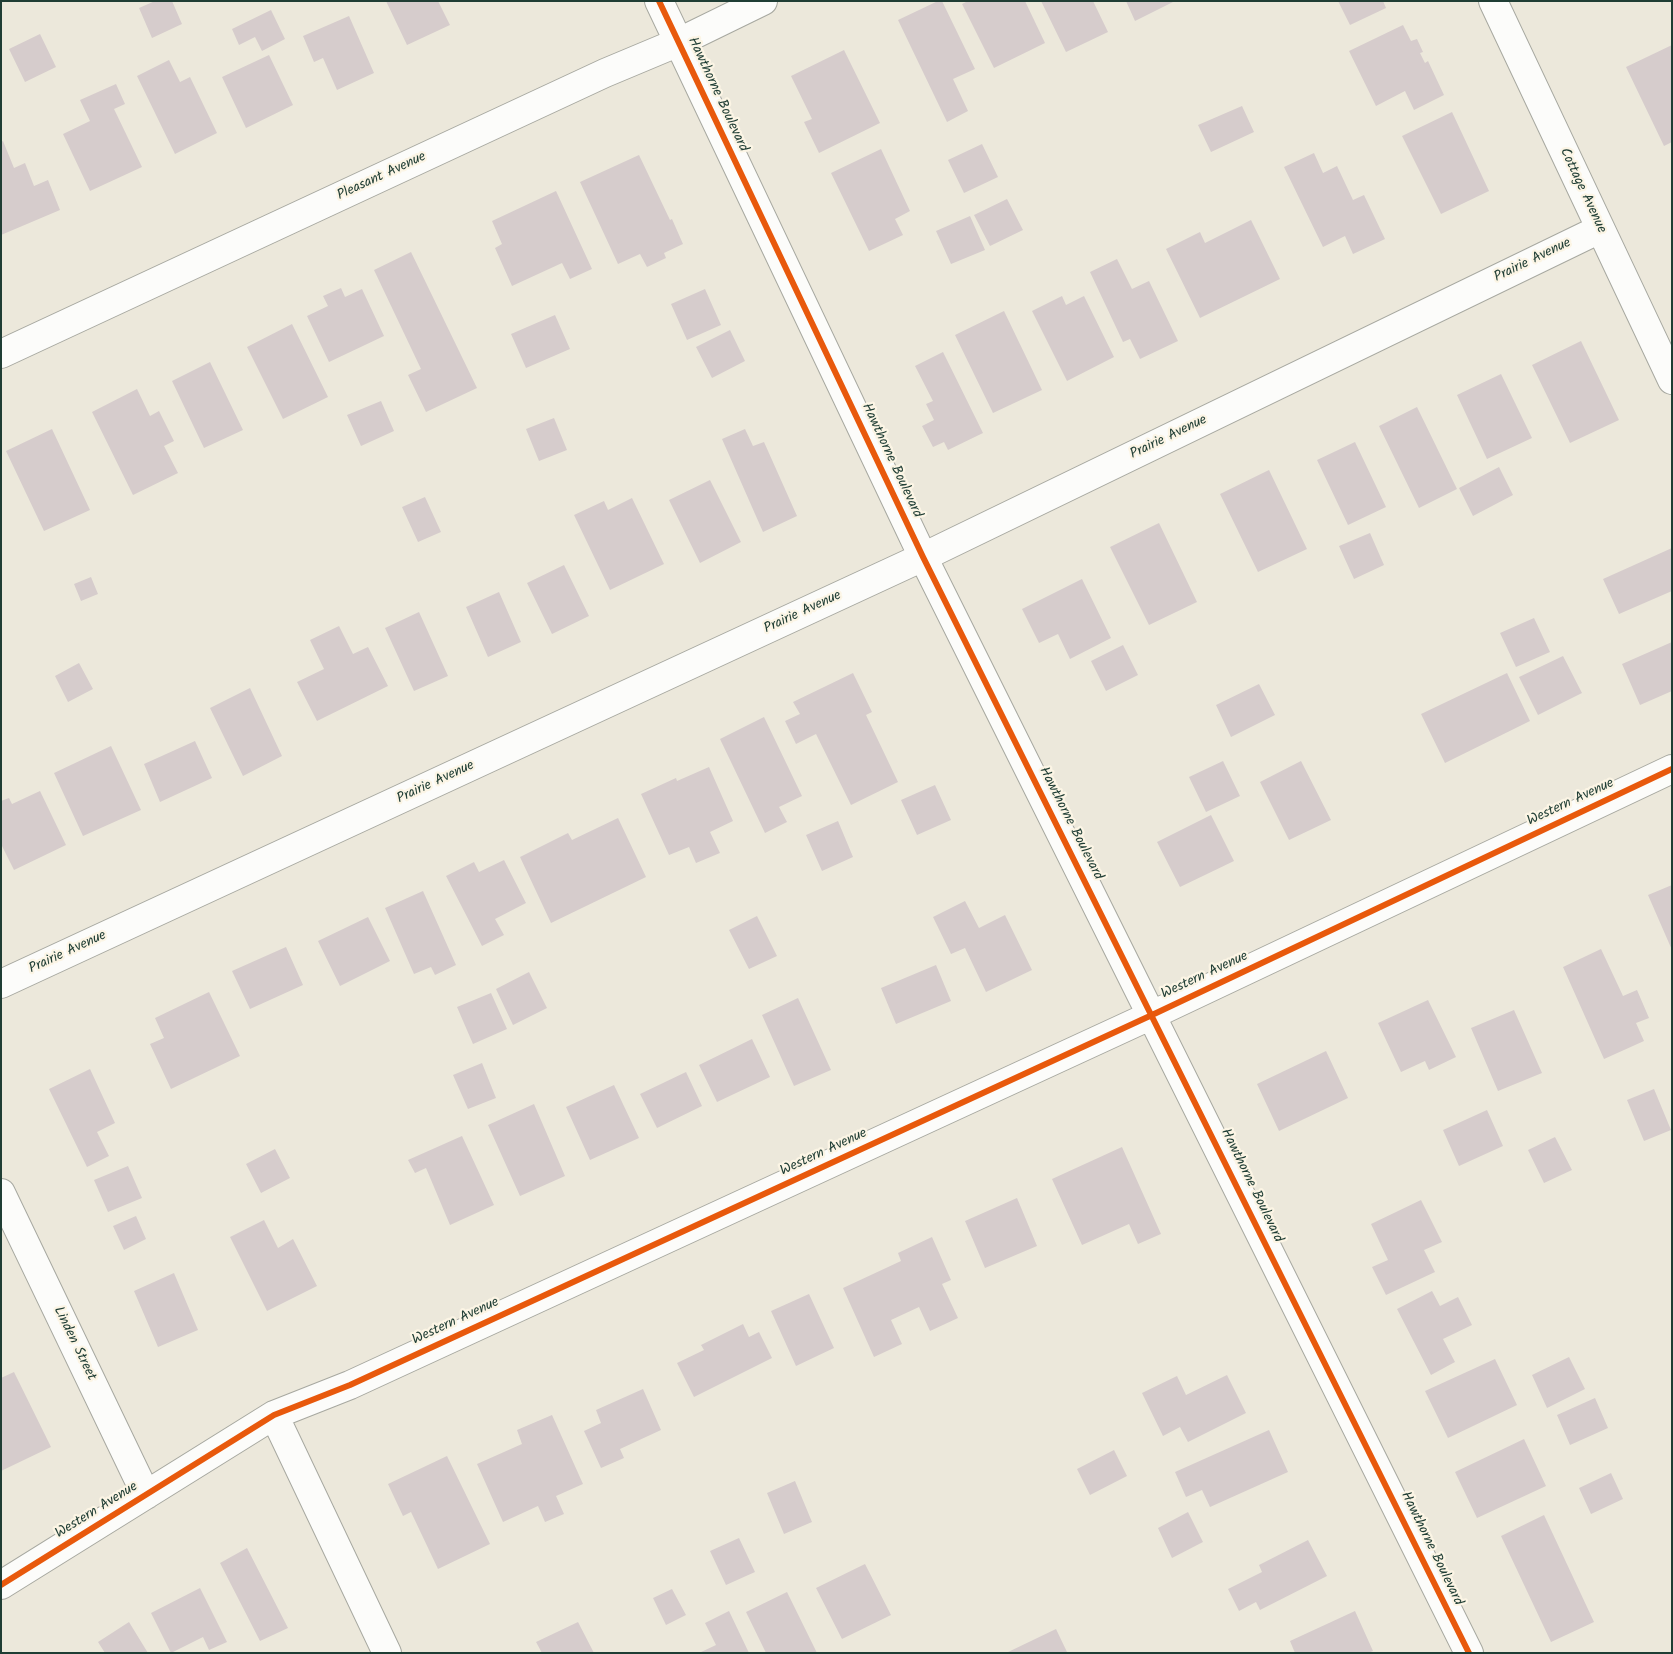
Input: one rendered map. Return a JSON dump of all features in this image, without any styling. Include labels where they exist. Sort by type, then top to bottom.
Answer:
[{"type":"street","name":"Hawthorne Boulevard","points":[[659,1],[923,557],[1469,1653]]},
{"type":"street","name":"Pleasant Avenue","points":[[1,354],[763,1]]},
{"type":"street","name":"Cottage Avenue","points":[[1493,1],[1672,380]]},
{"type":"street","name":"Prairie Avenue","points":[[1,984],[923,557],[1600,229]]},
{"type":"street","name":"Western Avenue","points":[[1,1585],[274,1415],[350,1385],[1152,1015],[1672,769]]},
{"type":"street","name":"Linden Street","points":[[1,1193],[146,1495]]},
{"type":"street","points":[[274,1415],[387,1653]]},
{"type":"building","points":[[155,1],[172,1],[182,24],[152,38],[139,8]]},
{"type":"building","points":[[386,1],[438,1],[450,25],[407,45]]},
{"type":"building","points":[[938,1],[942,1],[975,69],[953,79],[968,111],[947,122],[898,20]]},
{"type":"building","points":[[968,1],[1025,1],[1045,43],[994,68],[962,4]]},
{"type":"building","points":[[1041,1],[1093,1],[1108,32],[1066,52]]},
{"type":"building","points":[[1126,1],[1175,1],[1135,21]]},
{"type":"building","points":[[1338,1],[1383,1],[1386,8],[1350,25]]},
{"type":"building","points":[[271,10],[285,39],[262,51],[255,37],[239,45],[232,29]]},
{"type":"building","points":[[349,16],[374,73],[337,90],[323,58],[314,62],[303,36]]},
{"type":"building","points":[[1403,25],[1411,41],[1417,39],[1423,52],[1420,53],[1425,63],[1428,61],[1444,95],[1414,110],[1405,91],[1376,106],[1349,51]]},
{"type":"building","points":[[40,34],[56,67],[25,82],[9,49]]},
{"type":"building","points":[[1672,45],[1672,142],[1664,146],[1626,67]]},
{"type":"building","points":[[844,50],[880,123],[819,153],[804,122],[812,119],[791,76]]},
{"type":"building","points":[[269,55],[293,105],[246,128],[222,77]]},
{"type":"building","points":[[169,60],[180,82],[190,77],[217,133],[175,154],[137,76]]},
{"type":"building","points":[[116,84],[125,104],[114,109],[142,167],[90,191],[63,134],[90,121],[80,100]]},
{"type":"building","points":[[1242,106],[1254,132],[1211,152],[1198,125]]},
{"type":"building","points":[[1452,112],[1489,191],[1441,214],[1402,136]]},
{"type":"building","points":[[3,141],[14,168],[25,163],[34,186],[48,180],[60,210],[1,235],[1,142]]},
{"type":"building","points":[[982,144],[998,177],[964,193],[948,160]]},
{"type":"building","points":[[881,149],[910,211],[895,219],[903,235],[869,251],[831,173]]},
{"type":"building","points":[[1314,153],[1323,173],[1337,166],[1353,200],[1364,195],[1385,239],[1353,254],[1345,236],[1323,247],[1284,167]]},
{"type":"building","points":[[639,155],[683,244],[664,253],[666,258],[647,267],[640,254],[618,264],[580,182]]},
{"type":"building","points":[[556,191],[592,269],[570,279],[562,263],[512,286],[495,248],[502,244],[492,221]]},
{"type":"building","points":[[1007,199],[1023,230],[990,246],[974,215]]},
{"type":"building","points":[[970,216],[985,250],[951,264],[936,231]]},
{"type":"building","points":[[1251,220],[1280,279],[1200,318],[1166,249],[1200,232],[1205,243]]},
{"type":"building","points":[[411,252],[477,388],[426,412],[408,375],[421,369],[374,270]]},
{"type":"building","points":[[1117,259],[1132,289],[1149,281],[1178,341],[1140,359],[1130,339],[1123,342],[1090,272]]},
{"type":"building","points":[[341,288],[345,297],[362,289],[384,336],[329,362],[307,316],[328,306],[323,296]]},
{"type":"building","points":[[705,289],[721,325],[687,340],[671,304]]},
{"type":"building","points":[[1062,296],[1066,305],[1084,296],[1114,357],[1067,381],[1032,311]]},
{"type":"building","points":[[1004,311],[1042,390],[993,413],[955,335]]},
{"type":"building","points":[[555,315],[570,349],[526,368],[511,334]]},
{"type":"building","points":[[292,324],[328,397],[283,419],[247,347]]},
{"type":"building","points":[[730,330],[745,361],[712,378],[696,347]]},
{"type":"building","points":[[1581,341],[1619,420],[1570,443],[1532,365]]},
{"type":"building","points":[[943,352],[983,433],[948,450],[944,442],[933,447],[922,426],[934,420],[926,404],[933,401],[915,366]]},
{"type":"building","points":[[210,362],[243,430],[204,448],[172,381]]},
{"type":"building","points":[[1501,374],[1532,438],[1487,459],[1457,395]]},
{"type":"building","points":[[137,389],[150,416],[159,411],[174,441],[164,446],[178,473],[133,495],[92,412]]},
{"type":"building","points":[[381,401],[394,431],[361,446],[347,415]]},
{"type":"building","points":[[1417,407],[1457,489],[1419,508],[1379,426]]},
{"type":"building","points":[[554,418],[567,450],[539,461],[526,429]]},
{"type":"building","points":[[52,429],[90,510],[44,531],[6,451]]},
{"type":"building","points":[[745,429],[753,446],[764,442],[797,516],[763,532],[722,439]]},
{"type":"building","points":[[1355,442],[1386,507],[1348,525],[1317,460]]},
{"type":"building","points":[[1499,467],[1513,495],[1473,516],[1459,488]]},
{"type":"building","points":[[1269,470],[1307,549],[1258,572],[1220,494]]},
{"type":"building","points":[[710,480],[741,542],[700,563],[669,500]]},
{"type":"building","points":[[425,497],[441,532],[418,542],[402,507]]},
{"type":"building","points":[[632,498],[664,564],[610,590],[574,515],[604,501],[608,510]]},
{"type":"building","points":[[1159,523],[1197,602],[1149,625],[1110,547]]},
{"type":"building","points":[[1370,533],[1384,565],[1354,579],[1339,546]]},
{"type":"building","points":[[1672,548],[1672,591],[1619,614],[1603,579]]},
{"type":"building","points":[[564,565],[589,616],[552,634],[527,583]]},
{"type":"building","points":[[91,577],[98,594],[81,601],[74,584]]},
{"type":"building","points":[[1082,579],[1111,638],[1070,659],[1058,634],[1039,643],[1022,609]]},
{"type":"building","points":[[499,592],[521,642],[488,657],[466,607]]},
{"type":"building","points":[[419,612],[448,676],[414,691],[385,628]]},
{"type":"building","points":[[1534,618],[1550,652],[1516,667],[1500,633]]},
{"type":"building","points":[[339,626],[353,654],[368,647],[388,686],[317,721],[297,682],[324,669],[310,640]]},
{"type":"building","points":[[1672,642],[1672,691],[1640,705],[1622,664]]},
{"type":"building","points":[[1123,645],[1138,675],[1106,691],[1091,661]]},
{"type":"building","points":[[1563,656],[1582,693],[1538,715],[1519,677]]},
{"type":"building","points":[[79,663],[93,689],[68,702],[55,676]]},
{"type":"building","points":[[853,673],[872,712],[866,715],[898,782],[851,805],[816,734],[796,744],[785,721],[800,714],[793,702]]},
{"type":"building","points":[[1507,673],[1530,721],[1445,763],[1421,714]]},
{"type":"building","points":[[1259,684],[1275,715],[1231,737],[1216,705]]},
{"type":"building","points":[[250,688],[282,756],[243,776],[210,708]]},
{"type":"building","points":[[764,717],[802,796],[779,807],[787,822],[765,833],[720,739]]},
{"type":"building","points":[[195,741],[212,778],[160,802],[144,764]]},
{"type":"building","points":[[111,746],[141,810],[83,836],[54,773]]},
{"type":"building","points":[[1223,761],[1240,796],[1206,812],[1189,777]]},
{"type":"building","points":[[1301,761],[1331,820],[1289,840],[1260,782]]},
{"type":"building","points":[[709,767],[733,821],[710,832],[720,853],[696,863],[689,847],[669,855],[641,794],[676,778],[677,781]]},
{"type":"building","points":[[935,785],[951,820],[917,835],[901,800]]},
{"type":"building","points":[[40,791],[66,845],[14,870],[1,844],[1,801],[9,798],[12,804]]},
{"type":"building","points":[[1211,815],[1234,861],[1180,887],[1157,842]]},
{"type":"building","points":[[618,818],[646,877],[551,923],[520,857],[568,833],[572,840]]},
{"type":"building","points":[[838,821],[853,857],[822,871],[806,835]]},
{"type":"building","points":[[504,860],[526,903],[495,919],[504,935],[482,946],[446,876],[474,862],[479,872]]},
{"type":"building","points":[[1672,885],[1672,950],[1648,895]]},
{"type":"building","points":[[423,891],[456,965],[435,975],[431,967],[414,974],[385,908]]},
{"type":"building","points":[[965,901],[979,928],[1005,915],[1032,970],[986,992],[965,948],[951,954],[933,917]]},
{"type":"building","points":[[757,916],[777,956],[749,969],[729,930]]},
{"type":"building","points":[[368,917],[390,961],[340,986],[318,941]]},
{"type":"building","points":[[286,947],[303,985],[250,1009],[232,971]]},
{"type":"building","points":[[1601,949],[1623,996],[1637,990],[1649,1018],[1636,1023],[1644,1041],[1604,1059],[1563,967]]},
{"type":"building","points":[[936,965],[951,1001],[896,1024],[881,988]]},
{"type":"building","points":[[529,972],[547,1008],[513,1025],[496,989]]},
{"type":"building","points":[[209,992],[240,1056],[171,1089],[150,1044],[164,1038],[155,1018]]},
{"type":"building","points":[[491,993],[507,1029],[473,1044],[457,1007]]},
{"type":"building","points":[[798,998],[831,1070],[794,1086],[762,1015]]},
{"type":"building","points":[[1428,1000],[1456,1057],[1429,1070],[1425,1061],[1401,1072],[1378,1023]]},
{"type":"building","points":[[1514,1010],[1542,1073],[1498,1091],[1471,1028]]},
{"type":"building","points":[[752,1039],[770,1077],[717,1102],[699,1065]]},
{"type":"building","points":[[1326,1051],[1348,1098],[1279,1131],[1257,1084]]},
{"type":"building","points":[[482,1063],[496,1098],[468,1109],[453,1075]]},
{"type":"building","points":[[90,1069],[115,1123],[97,1132],[109,1156],[87,1167],[49,1089]]},
{"type":"building","points":[[686,1072],[702,1106],[657,1128],[640,1094]]},
{"type":"building","points":[[614,1085],[639,1138],[590,1160],[566,1107]]},
{"type":"building","points":[[1654,1089],[1671,1130],[1644,1141],[1627,1100]]},
{"type":"building","points":[[534,1104],[565,1176],[520,1196],[488,1125]]},
{"type":"building","points":[[1487,1110],[1503,1146],[1459,1166],[1443,1130]]},
{"type":"building","points":[[462,1136],[494,1205],[450,1225],[426,1168],[415,1173],[408,1160]]},
{"type":"building","points":[[1555,1137],[1572,1170],[1544,1183],[1528,1150]]},
{"type":"building","points":[[1122,1147],[1161,1234],[1138,1244],[1129,1224],[1082,1245],[1052,1179]]},
{"type":"building","points":[[275,1149],[290,1178],[261,1193],[246,1164]]},
{"type":"building","points":[[128,1166],[142,1198],[108,1212],[94,1180]]},
{"type":"building","points":[[1017,1198],[1037,1246],[985,1268],[965,1221]]},
{"type":"building","points":[[1421,1200],[1442,1242],[1424,1250],[1435,1272],[1386,1295],[1372,1267],[1388,1260],[1371,1224]]},
{"type":"building","points":[[136,1216],[146,1239],[124,1250],[113,1226]]},
{"type":"building","points":[[264,1220],[278,1248],[293,1239],[317,1286],[267,1311],[230,1237]]},
{"type":"building","points":[[932,1237],[951,1280],[942,1284],[958,1318],[930,1331],[919,1307],[891,1320],[902,1344],[874,1357],[843,1288],[901,1261],[898,1253]]},
{"type":"building","points":[[174,1273],[198,1330],[158,1347],[134,1291]]},
{"type":"building","points":[[1432,1291],[1440,1306],[1458,1297],[1472,1325],[1443,1339],[1455,1362],[1431,1375],[1397,1309]]},
{"type":"building","points":[[809,1294],[834,1348],[796,1366],[771,1311]]},
{"type":"building","points":[[743,1324],[749,1337],[759,1332],[772,1358],[694,1397],[677,1363],[704,1350],[701,1345]]},
{"type":"building","points":[[1569,1357],[1585,1389],[1547,1408],[1532,1375]]},
{"type":"building","points":[[1495,1359],[1517,1405],[1448,1438],[1425,1391]]},
{"type":"building","points":[[14,1372],[51,1447],[1,1471],[1,1378]]},
{"type":"building","points":[[1227,1375],[1246,1413],[1188,1442],[1180,1427],[1163,1436],[1142,1393],[1177,1376],[1186,1395]]},
{"type":"building","points":[[643,1389],[661,1430],[620,1449],[624,1458],[601,1468],[584,1431],[601,1423],[596,1410]]},
{"type":"building","points":[[1595,1398],[1608,1428],[1570,1445],[1557,1415]]},
{"type":"building","points":[[552,1415],[583,1484],[556,1496],[564,1514],[545,1522],[538,1506],[503,1522],[477,1464],[522,1444],[517,1430]]},
{"type":"building","points":[[1269,1430],[1288,1472],[1210,1507],[1202,1490],[1186,1497],[1175,1472]]},
{"type":"building","points":[[1524,1439],[1546,1486],[1477,1518],[1455,1472]]},
{"type":"building","points":[[1114,1450],[1127,1476],[1090,1495],[1077,1469]]},
{"type":"building","points":[[447,1456],[490,1544],[438,1569],[411,1512],[403,1516],[388,1484]]},
{"type":"building","points":[[1611,1473],[1623,1499],[1591,1514],[1579,1488]]},
{"type":"building","points":[[795,1481],[812,1522],[784,1534],[767,1493]]},
{"type":"building","points":[[1188,1512],[1203,1542],[1172,1558],[1158,1528]]},
{"type":"building","points":[[1544,1515],[1594,1622],[1551,1642],[1501,1536]]},
{"type":"building","points":[[739,1538],[755,1572],[726,1585],[710,1551]]},
{"type":"building","points":[[1308,1540],[1327,1576],[1260,1610],[1256,1602],[1239,1611],[1228,1589],[1262,1572],[1259,1565]]},
{"type":"building","points":[[247,1548],[288,1628],[260,1641],[220,1563]]},
{"type":"building","points":[[865,1564],[891,1615],[842,1639],[816,1588]]},
{"type":"building","points":[[200,1588],[227,1642],[209,1650],[203,1637],[171,1653],[151,1613]]},
{"type":"building","points":[[672,1589],[686,1615],[666,1625],[653,1598]]},
{"type":"building","points":[[787,1592],[817,1653],[766,1653],[746,1612]]},
{"type":"building","points":[[729,1611],[749,1653],[699,1653],[716,1645],[705,1623]]},
{"type":"building","points":[[1355,1611],[1373,1651],[1368,1653],[1295,1653],[1290,1641]]},
{"type":"building","points":[[129,1622],[148,1653],[105,1653],[98,1642]]},
{"type":"building","points":[[578,1622],[594,1653],[542,1653],[536,1642]]},
{"type":"building","points":[[1056,1629],[1067,1652],[1006,1653]]},
{"type":"cycle path","points":[[659,1],[923,557],[1469,1653]]},
{"type":"cycle path","points":[[1,1585],[274,1415],[350,1385],[1152,1015],[1672,769]]}]
